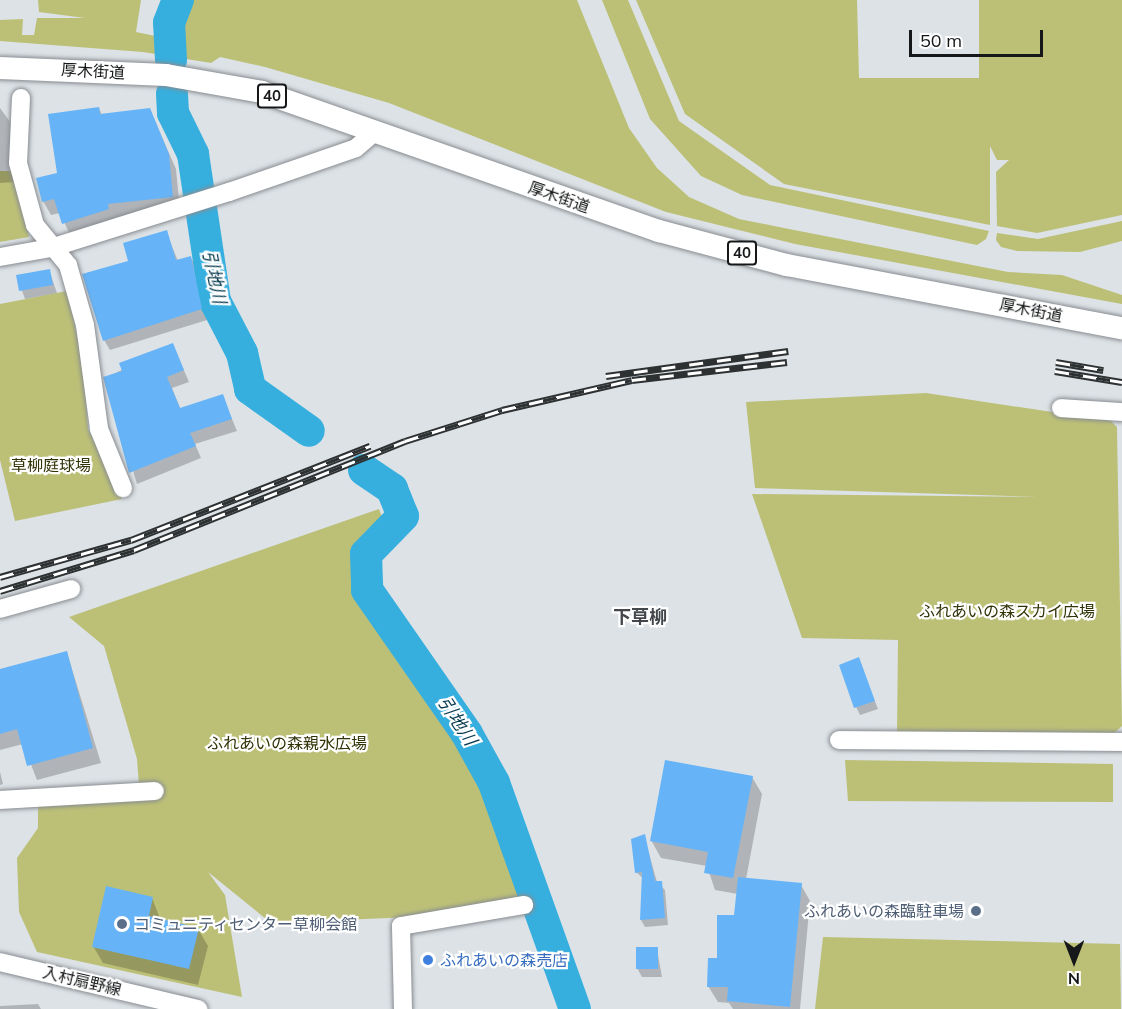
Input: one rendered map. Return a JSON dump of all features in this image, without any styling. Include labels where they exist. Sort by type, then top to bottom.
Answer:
[{"type":"main road","name":"厚木街道","points":[[0,68],[166,75],[262,92],[658,231],[787,265],[1122,328]]},
{"type":"street","points":[[21,98],[18,163],[35,225],[51,248],[68,265],[85,325],[99,429],[123,488]]},
{"type":"street","points":[[0,257],[51,248],[229,192],[350,151],[374,133]]},
{"type":"street","points":[[1061,408],[1122,412]]},
{"type":"street","points":[[0,609],[71,589]]},
{"type":"street","points":[[839,740],[1122,742]]},
{"type":"street","points":[[0,800],[32,796],[155,790]]},
{"type":"street","points":[[403,1009],[401,926],[524,905]]},
{"type":"street","name":"入村扇野線","points":[[0,962],[198,1009]]},
{"type":"green space","points":[[38,0],[141,0],[136,32],[165,38],[184,0],[577,0],[629,128],[657,168],[689,197],[739,219],[1008,272],[1062,275],[1122,295],[1122,304],[795,244],[666,212],[389,103],[265,67],[220,57],[211,63],[143,52],[0,41],[0,20],[23,19],[22,35],[34,35],[37,18],[85,18],[39,12]]},
{"type":"green space","points":[[602,0],[628,0],[679,121],[770,185],[989,231],[986,239],[977,245],[742,195],[701,176],[650,119]]},
{"type":"green space","points":[[636,0],[857,0],[859,78],[979,78],[979,0],[1122,0],[1122,215],[1037,233],[997,226],[996,172],[1009,160],[997,160],[990,146],[990,225],[784,184],[685,114]]},
{"type":"green space","points":[[0,171],[15,171],[29,237],[0,242]]},
{"type":"green space","points":[[1122,221],[1122,241],[1080,252],[1017,251],[1001,247],[996,240],[997,233],[1038,239]]},
{"type":"green space","name":"草柳庭球場","points":[[67,291],[83,362],[88,429],[122,499],[15,521],[0,460],[0,304]]},
{"type":"green space","name":"ふれあいの森スカイ広場","points":[[926,393],[1111,421],[1117,427],[1122,726],[1110,737],[897,733],[898,640],[802,638],[752,494],[1038,497],[755,488],[746,402]]},
{"type":"green space","name":"ふれあいの森親水広場","points":[[379,509],[384,522],[375,567],[381,602],[475,764],[524,898],[412,917],[271,923],[208,872],[225,895],[242,997],[37,952],[19,912],[17,858],[38,828],[38,805],[139,786],[137,759],[104,646],[69,617]]},
{"type":"green space","points":[[845,760],[1113,764],[1113,802],[848,801]]},
{"type":"green space","points":[[823,937],[1120,944],[1121,1009],[815,1009]]},
{"type":"building","points":[[99,107],[100,114],[150,108],[169,154],[173,197],[108,204],[109,209],[62,224],[54,199],[42,202],[36,178],[57,173],[48,114]]},
{"type":"building","points":[[167,230],[176,260],[191,256],[202,309],[103,341],[82,274],[128,261],[123,243]]},
{"type":"building","points":[[50,269],[53,285],[19,291],[16,275]]},
{"type":"building","points":[[173,343],[184,370],[167,377],[180,408],[223,394],[232,419],[190,433],[196,446],[129,473],[103,377],[122,371],[119,363]]},
{"type":"building","points":[[67,651],[93,748],[27,766],[17,729],[0,734],[0,669]]},
{"type":"building","points":[[859,657],[875,701],[854,708],[839,665]]},
{"type":"building","points":[[665,760],[753,776],[733,878],[704,873],[708,852],[650,841]]},
{"type":"building","points":[[645,834],[655,881],[662,881],[665,918],[640,920],[642,872],[635,873],[631,839]]},
{"type":"building","points":[[738,877],[802,883],[790,1007],[727,1001],[728,987],[707,987],[708,958],[717,958],[717,915],[734,915]]},
{"type":"building","name":"コミュニティセンター草柳会館","points":[[106,886],[153,897],[149,916],[199,928],[189,969],[92,947]]},
{"type":"building","points":[[636,947],[658,947],[658,969],[636,969]]},
{"type":"waterway","name":"引地川","points":[[171,60],[169,23],[178,0]]},
{"type":"waterway","name":"引地川","points":[[172,94],[173,113],[193,154],[215,301],[242,353],[250,389],[309,431]]},
{"type":"waterway","name":"引地川","points":[[364,470],[392,489],[403,516],[366,554],[367,590],[467,734],[494,783],[575,1009]]},
{"type":"railway","points":[[606,376],[788,351]]},
{"type":"railway","points":[[0,591],[134,550],[405,441],[502,410],[632,380],[787,362]]},
{"type":"railway","points":[[1056,362],[1103,370]]},
{"type":"railway","points":[[1055,371],[1122,382]]},
{"type":"railway","points":[[0,577],[131,540],[370,446]]},
{"type":"place","name":"ふれあいの森臨駐車場","points":[[976,911]]},
{"type":"place","name":"コミュニティセンター草柳会館","points":[[122,924]]},
{"type":"place","name":"ふれあいの森売店","points":[[428,960]]},
{"type":"district","name":"下草柳","points":[[640,617]]}]
